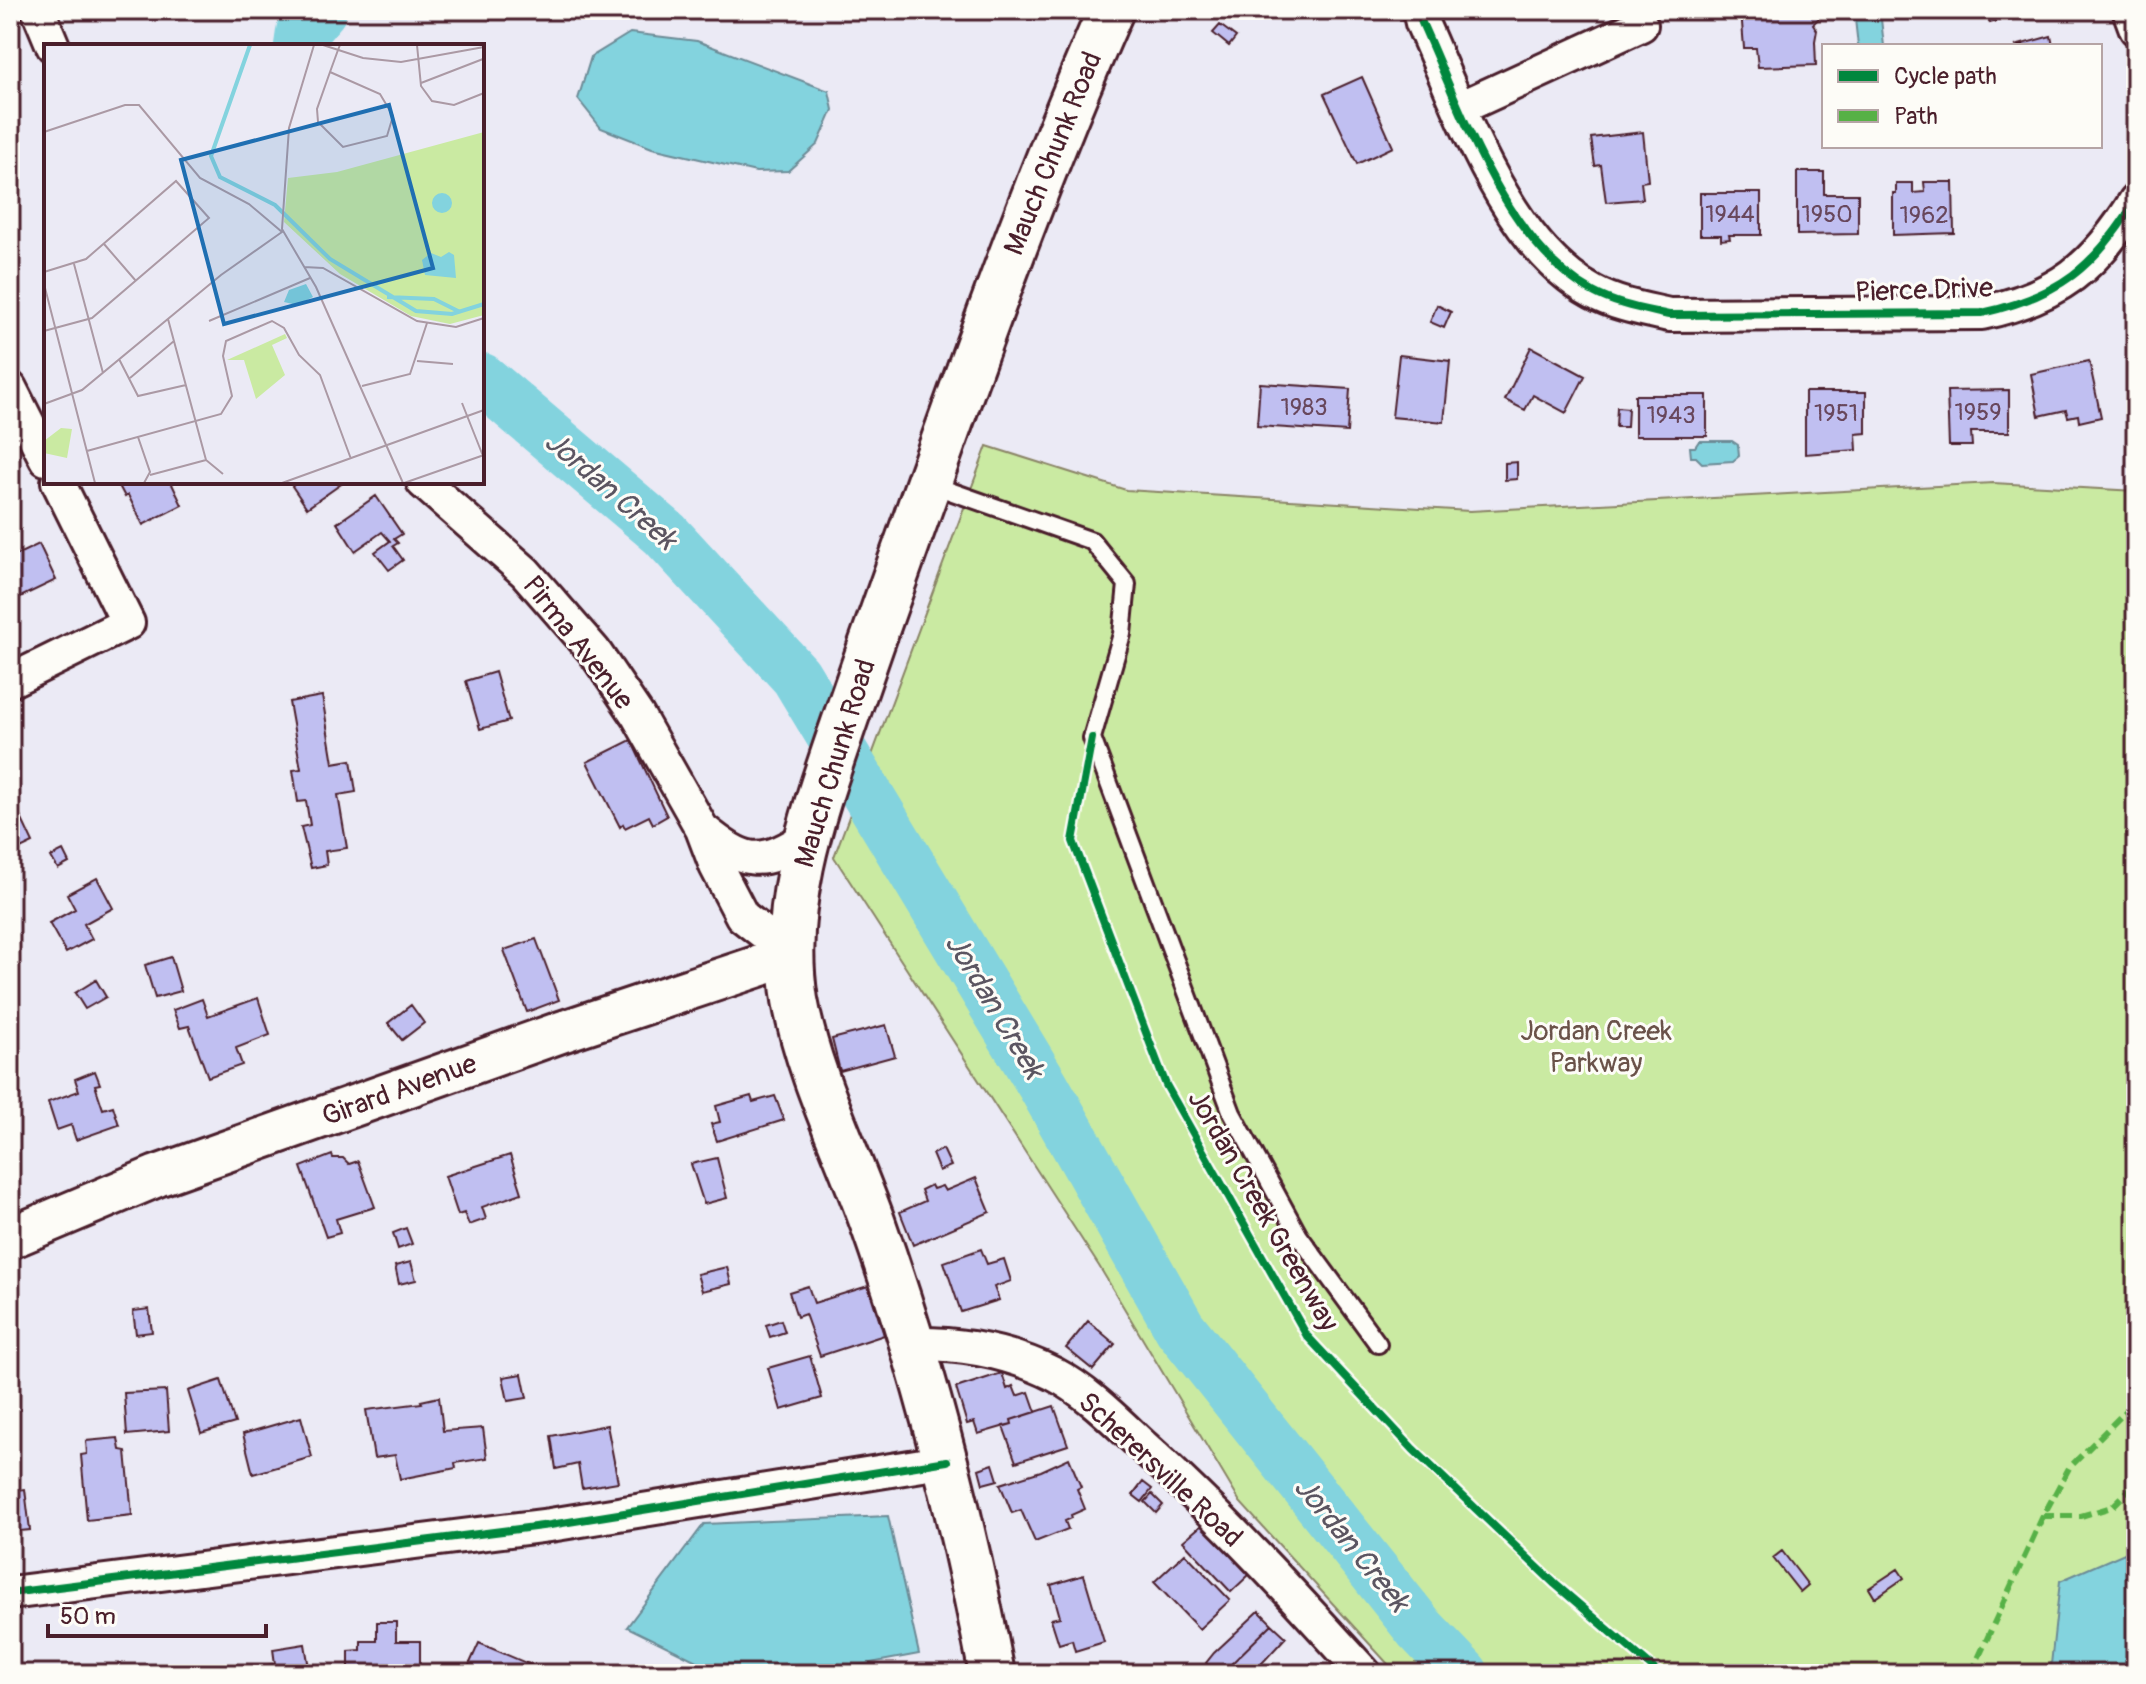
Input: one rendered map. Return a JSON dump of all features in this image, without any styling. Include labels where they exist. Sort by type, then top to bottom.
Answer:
[{"type":"main road","name":"Mauch Chunk Road","points":[[992,1674],[947,1461],[873,1223],[806,1044],[795,1001],[792,955],[796,893],[805,838],[928,483],[1025,219],[1111,10]]},
{"type":"street","points":[[38,10],[52,44]]},
{"type":"street","name":"Pierce Drive","points":[[1419,10],[1460,108],[1509,210],[1564,274],[1594,293],[1627,306],[1669,315],[1982,313],[2018,305],[2046,293],[2125,243],[2136,200]]},
{"type":"street","points":[[2129,10],[2136,29]]},
{"type":"street","points":[[1460,108],[1641,25]]},
{"type":"street","points":[[10,388],[44,455]]},
{"type":"street","points":[[10,681],[128,623],[59,484]]},
{"type":"street","name":"Pirma Avenue","points":[[425,484],[525,572],[594,651],[638,716],[702,829],[716,866],[742,916],[792,955]]},
{"type":"street","name":"Pirma Avenue","points":[[702,829],[727,849],[764,859],[783,853],[805,838]]},
{"type":"street","name":"Girard Avenue","points":[[10,1238],[157,1176],[532,1042],[792,955]]},
{"type":"street","name":"Scherersville Road","points":[[912,1344],[977,1348],[1021,1360],[1055,1375],[1088,1396],[1191,1489],[1365,1674]]},
{"type":"street","points":[[10,1593],[550,1525],[947,1461]]},
{"type":"lane","points":[[928,483],[1092,541],[1127,584],[1122,634],[1092,738],[1232,1113],[1299,1236],[1378,1344]]},
{"type":"green space","name":"Jordan Creek Parkway","points":[[987,446],[1126,490],[1470,511],[1993,483],[2136,491],[2136,1674],[1397,1674],[1240,1502],[1099,1266],[834,857]]},
{"type":"water","points":[[1854,10],[1880,10],[1884,44],[1858,44]]},
{"type":"water","points":[[630,33],[697,41],[829,91],[833,110],[818,144],[788,171],[756,172],[652,148],[601,128],[578,99],[591,57]]},
{"type":"water","points":[[1699,441],[1732,441],[1738,445],[1739,456],[1733,461],[1702,463],[1691,457],[1690,447],[1695,447]]},
{"type":"water","points":[[888,1516],[919,1654],[812,1674],[723,1674],[627,1627],[704,1524]]},
{"type":"water","points":[[2136,1548],[2136,1674],[2050,1674],[2060,1581]]},
{"type":"building","points":[[1741,10],[1819,10],[1819,18],[1813,24],[1817,30],[1816,65],[1758,67],[1756,48],[1744,48]]},
{"type":"building","points":[[1986,10],[2031,10],[1990,23]]},
{"type":"building","points":[[1220,25],[1236,37],[1229,46],[1213,33]]},
{"type":"building","points":[[2051,36],[2053,44],[2022,44]]},
{"type":"building","points":[[1362,77],[1393,147],[1357,164],[1324,94]]},
{"type":"building","points":[[1643,132],[1648,181],[1641,182],[1643,199],[1606,202],[1601,165],[1595,166],[1591,138]]},
{"type":"building","points":[[1797,172],[1824,172],[1824,194],[1858,194],[1858,234],[1797,235]]},
{"type":"building","points":[[1924,182],[1953,182],[1954,233],[1893,235],[1893,193],[1896,193],[1896,183],[1913,183],[1913,193],[1925,192]]},
{"type":"building","points":[[1700,193],[1761,193],[1761,235],[1729,235],[1730,239],[1721,240],[1721,235],[1700,235]]},
{"type":"building","points":[[1437,305],[1451,312],[1444,328],[1430,322]]},
{"type":"building","points":[[1531,347],[1585,376],[1566,413],[1533,395],[1525,410],[1505,400]]},
{"type":"building","points":[[1399,355],[1450,361],[1444,422],[1392,417]]},
{"type":"building","points":[[2089,361],[2101,417],[2079,422],[2078,415],[2068,417],[2066,410],[2039,416],[2031,374]]},
{"type":"building","points":[[1260,383],[1350,389],[1347,432],[1257,426]]},
{"type":"building","points":[[2009,390],[2009,432],[1971,432],[1972,446],[1949,446],[1947,391]]},
{"type":"building","points":[[1805,392],[1866,392],[1866,433],[1856,434],[1857,450],[1805,454]]},
{"type":"building","points":[[1635,395],[1707,395],[1707,436],[1635,436]]},
{"type":"building","points":[[1617,407],[1628,408],[1627,427],[1616,427]]},
{"type":"building","points":[[1517,462],[1517,479],[1505,480],[1505,463]]},
{"type":"building","points":[[118,484],[172,484],[182,505],[143,525],[128,495],[125,497]]},
{"type":"building","points":[[295,484],[341,484],[307,508],[292,486]]},
{"type":"building","points":[[376,496],[402,534],[394,539],[398,543],[393,546],[403,560],[389,570],[375,552],[390,541],[382,532],[355,551],[337,523]]},
{"type":"building","points":[[39,544],[56,580],[10,602],[10,558]]},
{"type":"building","points":[[495,672],[509,721],[480,729],[466,681]]},
{"type":"building","points":[[322,696],[333,763],[351,760],[356,792],[338,795],[347,848],[325,851],[327,865],[311,868],[301,827],[310,825],[306,801],[298,802],[293,770],[301,769],[289,702]]},
{"type":"building","points":[[631,740],[667,816],[653,824],[649,816],[625,828],[623,824],[620,827],[587,762]]},
{"type":"building","points":[[10,794],[33,843],[10,854]]},
{"type":"building","points":[[63,851],[69,863],[58,869],[51,857]]},
{"type":"building","points":[[97,878],[113,908],[84,924],[92,939],[66,953],[49,923],[75,909],[67,894]]},
{"type":"building","points":[[536,939],[559,1000],[527,1012],[504,950]]},
{"type":"building","points":[[171,957],[181,991],[155,998],[145,965]]},
{"type":"building","points":[[96,980],[106,997],[85,1009],[75,993]]},
{"type":"building","points":[[258,998],[270,1035],[236,1048],[242,1065],[208,1077],[189,1026],[180,1028],[173,1010],[202,999],[208,1016]]},
{"type":"building","points":[[411,1005],[424,1023],[402,1040],[388,1023]]},
{"type":"building","points":[[886,1025],[895,1056],[840,1071],[832,1039]]},
{"type":"building","points":[[95,1071],[100,1084],[95,1085],[103,1109],[113,1106],[119,1125],[76,1140],[71,1125],[57,1130],[48,1102],[79,1091],[75,1079]]},
{"type":"building","points":[[751,1096],[753,1102],[775,1096],[784,1120],[717,1141],[711,1124],[720,1122],[716,1106]]},
{"type":"building","points":[[943,1149],[951,1166],[939,1171],[932,1154]]},
{"type":"building","points":[[332,1155],[333,1158],[343,1158],[349,1164],[358,1161],[375,1207],[336,1219],[340,1233],[326,1237],[301,1167]]},
{"type":"building","points":[[510,1155],[522,1193],[482,1207],[486,1219],[469,1225],[464,1213],[458,1215],[445,1176]]},
{"type":"building","points":[[717,1158],[727,1198],[704,1204],[691,1164]]},
{"type":"building","points":[[976,1178],[990,1212],[913,1245],[900,1212],[925,1201],[921,1190],[931,1185],[933,1189],[942,1186],[945,1191]]},
{"type":"building","points":[[406,1228],[412,1244],[398,1249],[393,1233]]},
{"type":"building","points":[[981,1249],[987,1264],[1004,1259],[1011,1281],[994,1287],[999,1300],[961,1312],[944,1262]]},
{"type":"building","points":[[411,1262],[416,1280],[399,1284],[395,1266]]},
{"type":"building","points":[[727,1267],[731,1284],[702,1291],[697,1274]]},
{"type":"building","points":[[808,1286],[814,1303],[868,1286],[884,1335],[820,1356],[805,1314],[797,1317],[789,1292]]},
{"type":"building","points":[[149,1309],[152,1332],[136,1334],[133,1311]]},
{"type":"building","points":[[781,1320],[785,1332],[770,1337],[766,1325]]},
{"type":"building","points":[[1088,1321],[1115,1344],[1093,1370],[1066,1348]]},
{"type":"building","points":[[810,1356],[822,1398],[781,1410],[768,1368]]},
{"type":"building","points":[[1002,1373],[1007,1389],[1013,1386],[1017,1396],[1029,1392],[1036,1412],[1011,1420],[1012,1424],[978,1434],[974,1422],[967,1424],[956,1388]]},
{"type":"building","points":[[522,1374],[527,1398],[508,1401],[503,1377]]},
{"type":"building","points":[[221,1380],[235,1423],[201,1433],[188,1391]]},
{"type":"building","points":[[166,1391],[169,1431],[127,1435],[124,1393]]},
{"type":"building","points":[[439,1397],[443,1431],[483,1428],[487,1458],[455,1463],[456,1468],[400,1479],[395,1455],[374,1458],[366,1410],[422,1403]]},
{"type":"building","points":[[1054,1406],[1068,1445],[1016,1462],[1003,1426],[1012,1424],[1011,1420]]},
{"type":"building","points":[[301,1417],[312,1457],[253,1474],[243,1434]]},
{"type":"building","points":[[607,1425],[618,1482],[582,1488],[578,1464],[556,1469],[551,1436]]},
{"type":"building","points":[[118,1438],[120,1450],[126,1451],[132,1515],[87,1520],[81,1455],[87,1454],[86,1441]]},
{"type":"building","points":[[1069,1458],[1081,1487],[1077,1489],[1085,1509],[1065,1521],[1068,1529],[1035,1542],[1021,1510],[1012,1513],[1000,1484]]},
{"type":"building","points":[[993,1464],[998,1480],[983,1484],[979,1469]]},
{"type":"building","points":[[1143,1482],[1152,1489],[1142,1502],[1133,1495]]},
{"type":"building","points":[[25,1489],[30,1530],[10,1532],[10,1491]]},
{"type":"building","points":[[1152,1494],[1163,1505],[1156,1513],[1145,1502]]},
{"type":"building","points":[[1203,1524],[1250,1574],[1231,1592],[1183,1541]]},
{"type":"building","points":[[1782,1551],[1808,1585],[1800,1592],[1773,1558]]},
{"type":"building","points":[[1185,1553],[1230,1600],[1199,1629],[1154,1582]]},
{"type":"building","points":[[1898,1569],[1904,1578],[1875,1598],[1869,1588]]},
{"type":"building","points":[[1084,1575],[1104,1642],[1075,1651],[1072,1640],[1059,1644],[1051,1619],[1060,1617],[1051,1585]]},
{"type":"building","points":[[1259,1611],[1272,1624],[1221,1674],[1207,1674],[1212,1670],[1206,1663],[1214,1653]]},
{"type":"building","points":[[377,1622],[396,1622],[396,1641],[420,1641],[420,1674],[349,1674],[349,1651],[361,1650],[361,1641],[377,1641]]},
{"type":"building","points":[[1272,1624],[1286,1637],[1252,1674],[1221,1674]]},
{"type":"building","points":[[479,1643],[545,1671],[544,1674],[465,1674]]},
{"type":"building","points":[[305,1644],[310,1674],[246,1674],[246,1668],[275,1664],[273,1649]]},
{"type":"waterway","name":"Jordan Creek","points":[[300,44],[302,32],[321,10]]},
{"type":"waterway","name":"Jordan Creek","points":[[484,381],[665,534],[796,676],[1044,1087],[1180,1328],[1420,1629],[1463,1674]]},
{"type":"marked path","points":[[1971,1674],[2043,1516],[2069,1468],[2136,1401]]},
{"type":"marked path","points":[[2043,1516],[2081,1516],[2112,1507],[2136,1483]]},
{"type":"cycle path","points":[[1419,10],[1470,134],[1511,209],[1535,242],[1562,270],[1593,292],[1630,306],[1669,315],[1982,313],[2033,298],[2072,275],[2105,244],[2136,200]]},
{"type":"cycle path","name":"Jordan Creek Greenway","points":[[1092,738],[1073,841],[1166,1085],[1307,1336],[1413,1449],[1555,1584],[1660,1674]]},
{"type":"cycle path","points":[[10,1593],[550,1525],[947,1461]]}]
